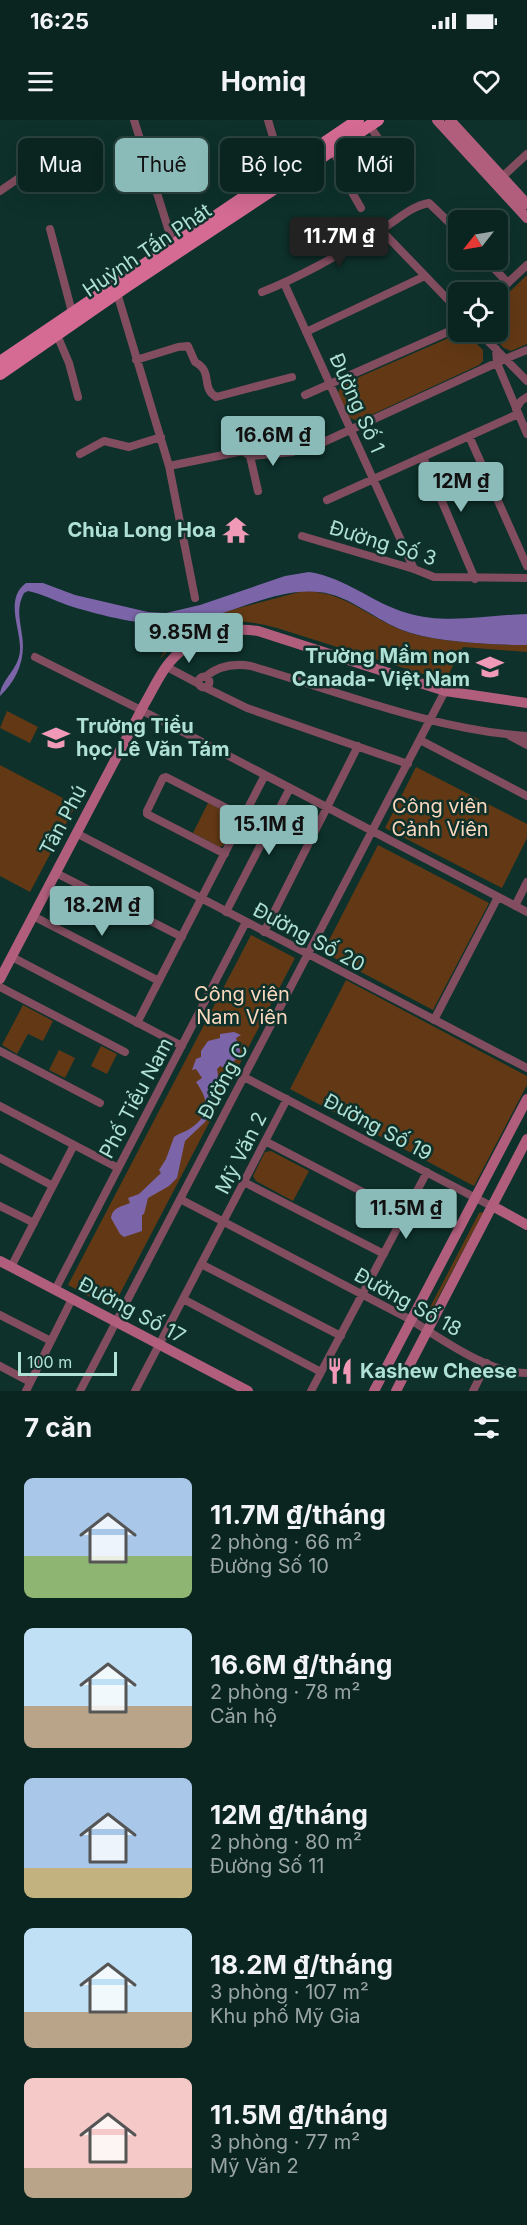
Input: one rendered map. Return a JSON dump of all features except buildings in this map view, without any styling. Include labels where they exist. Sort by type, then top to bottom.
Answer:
[{"type":"main road","points":[[437,120],[527,218]]},
{"type":"main road","points":[[450,120],[527,204]]},
{"type":"main road","name":"Huỳnh Tấn Phát","points":[[324,143],[343,124],[368,122]]},
{"type":"main road","name":"Huỳnh Tấn Phát","points":[[324,154],[368,122]]},
{"type":"main road","name":"Huỳnh Tấn Phát","points":[[0,374],[57,335],[173,244],[251,192]]},
{"type":"main road","name":"Huỳnh Tấn Phát","points":[[0,362],[72,312],[115,289],[260,192]]},
{"type":"main road","name":"Tân Phú","points":[[0,979],[141,710],[166,667],[183,650],[198,640],[226,631],[244,630],[275,636],[445,691],[527,703]]},
{"type":"main road","points":[[396,1391],[478,1199],[527,1099]]},
{"type":"main road","points":[[478,1199],[527,1113]]},
{"type":"main road","points":[[495,1208],[527,1139]]},
{"type":"main road","points":[[382,1391],[527,1154]]},
{"type":"main road","name":"Đường Số 19","points":[[495,1208],[527,1225]]},
{"type":"main road","name":"Đường Số 17","points":[[0,1261],[248,1391]]},
{"type":"main road","points":[[374,1391],[422,1327]]},
{"type":"main road","points":[[403,1391],[422,1327]]},
{"type":"street","points":[[134,120],[173,244]]},
{"type":"street","points":[[268,120],[273,138]]},
{"type":"street","points":[[368,122],[379,138]]},
{"type":"street","points":[[332,150],[347,175],[345,179],[361,208]]},
{"type":"street","points":[[502,177],[527,154]]},
{"type":"street","points":[[0,191],[18,178]]},
{"type":"street","points":[[262,292],[284,284],[381,230],[420,204],[429,203],[448,221]]},
{"type":"street","points":[[50,229],[72,312]]},
{"type":"street","points":[[381,230],[448,300]]},
{"type":"street","points":[[508,283],[527,265]]},
{"type":"street","points":[[496,270],[507,282]]},
{"type":"street","points":[[306,332],[425,276]]},
{"type":"street","name":"Đường Số 1","points":[[284,284],[414,569]]},
{"type":"street","points":[[115,289],[169,466],[195,598]]},
{"type":"street","points":[[305,395],[448,332]]},
{"type":"street","points":[[57,335],[69,363],[78,397]]},
{"type":"street","points":[[489,342],[527,381]]},
{"type":"street","points":[[136,360],[178,346],[188,346],[195,362],[204,369],[208,388],[211,395],[216,398],[292,377]]},
{"type":"street","points":[[496,349],[497,363],[527,434]]},
{"type":"street","points":[[315,446],[527,351]]},
{"type":"street","points":[[327,500],[469,436],[517,411],[521,401],[527,397]]},
{"type":"street","points":[[469,436],[527,566]]},
{"type":"street","points":[[80,454],[104,441],[129,447],[161,437]]},
{"type":"street","points":[[169,466],[243,452],[250,456],[293,452]]},
{"type":"street","points":[[250,456],[258,491]]},
{"type":"street","points":[[423,457],[475,579]]},
{"type":"street","name":"Đường Số 3","points":[[302,536],[442,578],[527,578]]},
{"type":"street","points":[[35,657],[527,912]]},
{"type":"street","points":[[201,686],[209,682],[205,677],[214,670],[227,666],[251,666],[430,720],[527,736]]},
{"type":"street","points":[[166,667],[247,708],[408,764]]},
{"type":"street","name":"Đường C","points":[[80,1391],[445,691]]},
{"type":"street","points":[[506,734],[527,745]]},
{"type":"street","points":[[420,740],[527,796]]},
{"type":"street","points":[[264,932],[358,746]]},
{"type":"street","points":[[137,1023],[266,775]]},
{"type":"street","points":[[225,854],[147,814],[163,778],[166,777],[244,817]]},
{"type":"street","points":[[226,912],[290,788]]},
{"type":"street","name":"Đường Số 20","points":[[76,833],[527,1068]]},
{"type":"street","points":[[56,873],[182,937]]},
{"type":"street","points":[[515,906],[527,882]]},
{"type":"street","points":[[434,1020],[498,897]]},
{"type":"street","points":[[33,916],[159,981]]},
{"type":"street","name":"Phố Tiểu Nam","points":[[55,1290],[246,922]]},
{"type":"street","points":[[12,957],[182,1046]]},
{"type":"street","points":[[0,987],[125,1052]]},
{"type":"street","points":[[0,1051],[100,1102]]},
{"type":"street","name":"Đường Số 19","points":[[244,1077],[495,1208]]},
{"type":"street","name":"Mỹ Văn 2","points":[[137,1390],[287,1099]]},
{"type":"street","points":[[0,1106],[118,1168]]},
{"type":"street","points":[[265,1141],[405,1214]]},
{"type":"street","points":[[11,1267],[74,1145]]},
{"type":"street","points":[[0,1158],[53,1186]]},
{"type":"street","points":[[311,1391],[427,1172]]},
{"type":"street","points":[[244,1182],[384,1254]]},
{"type":"street","name":"Đường Số 18","points":[[180,1199],[363,1295],[487,1364],[507,1372],[527,1374]]},
{"type":"street","points":[[0,1206],[34,1223]]},
{"type":"street","points":[[201,1264],[340,1336]]},
{"type":"street","points":[[26,1391],[72,1299]]},
{"type":"street","points":[[183,1299],[321,1372]]},
{"type":"street","points":[[0,1315],[51,1341]]},
{"type":"street","points":[[473,1391],[487,1364]]},
{"type":"street","points":[[0,1366],[30,1382]]},
{"type":"green space","points":[[527,275],[527,344],[511,351],[498,342],[508,342],[508,293]]},
{"type":"green space","points":[[448,338],[448,342],[475,342],[483,350],[483,361],[479,365],[358,421],[350,418],[338,393],[341,385]]},
{"type":"green space","points":[[303,591],[318,592],[344,600],[391,625],[416,635],[464,642],[527,645],[527,652],[463,647],[445,681],[277,628],[244,622],[228,622],[199,630],[186,637],[160,659],[179,624]]},
{"type":"green space","points":[[7,711],[38,727],[30,743],[0,728]]},
{"type":"green space","points":[[0,765],[76,805],[30,892],[0,876]]},
{"type":"green space","name":"Công viên Cảnh Viên","points":[[416,767],[527,824],[527,838],[502,888],[385,828]]},
{"type":"green space","points":[[208,803],[235,817],[237,821],[224,845],[220,847],[193,833]]},
{"type":"green space","points":[[378,845],[489,903],[433,1010],[323,952]]},
{"type":"green space","name":"Công viên Nam Viên","points":[[251,935],[295,958],[112,1309],[68,1285]]},
{"type":"green space","points":[[346,980],[527,1076],[527,1085],[474,1186],[290,1089]]},
{"type":"green space","points":[[23,1005],[53,1021],[43,1041],[28,1034],[17,1054],[2,1045]]},
{"type":"green space","points":[[101,1046],[117,1054],[107,1074],[91,1066]]},
{"type":"green space","points":[[59,1050],[75,1058],[65,1078],[49,1070]]},
{"type":"green space","points":[[271,1151],[309,1171],[293,1201],[256,1181],[253,1176],[265,1152]]},
{"type":"green space","points":[[482,1212],[428,1317],[426,1315],[479,1213]]},
{"type":"shaded area","points":[[309,572],[347,585],[394,609],[422,617],[452,619],[527,614],[527,645],[465,642],[418,635],[394,627],[341,598],[319,592],[284,594],[195,621],[178,624],[152,624],[107,616],[28,591],[24,593],[19,609],[23,644],[21,661],[11,683],[0,696],[3,685],[19,657],[20,642],[15,606],[19,590],[26,583],[43,583],[75,595],[148,612],[166,613],[200,605],[285,576]]},
{"type":"shaded area","points":[[234,1032],[241,1035],[236,1038],[240,1050],[239,1057],[225,1068],[220,1066],[217,1069],[218,1075],[211,1111],[205,1122],[185,1141],[177,1178],[169,1186],[148,1198],[142,1215],[142,1231],[124,1237],[111,1218],[112,1214],[118,1208],[130,1203],[128,1198],[139,1194],[161,1173],[159,1170],[166,1159],[174,1137],[198,1123],[206,1106],[203,1094],[196,1082],[202,1078],[196,1069],[192,1070],[196,1059],[201,1057],[201,1051],[208,1041],[220,1038],[220,1034]]},
{"type":"place","name":"Chùa Long Hoa","points":[[236,530]]},
{"type":"place","name":"Trường Mầm non Canada- Việt Nam","points":[[490,667]]},
{"type":"place","name":"Trường Tiểu học Lê Văn Tám","points":[[56,738]]},
{"type":"place","name":"Kashew Cheese","points":[[340,1371]]}]
